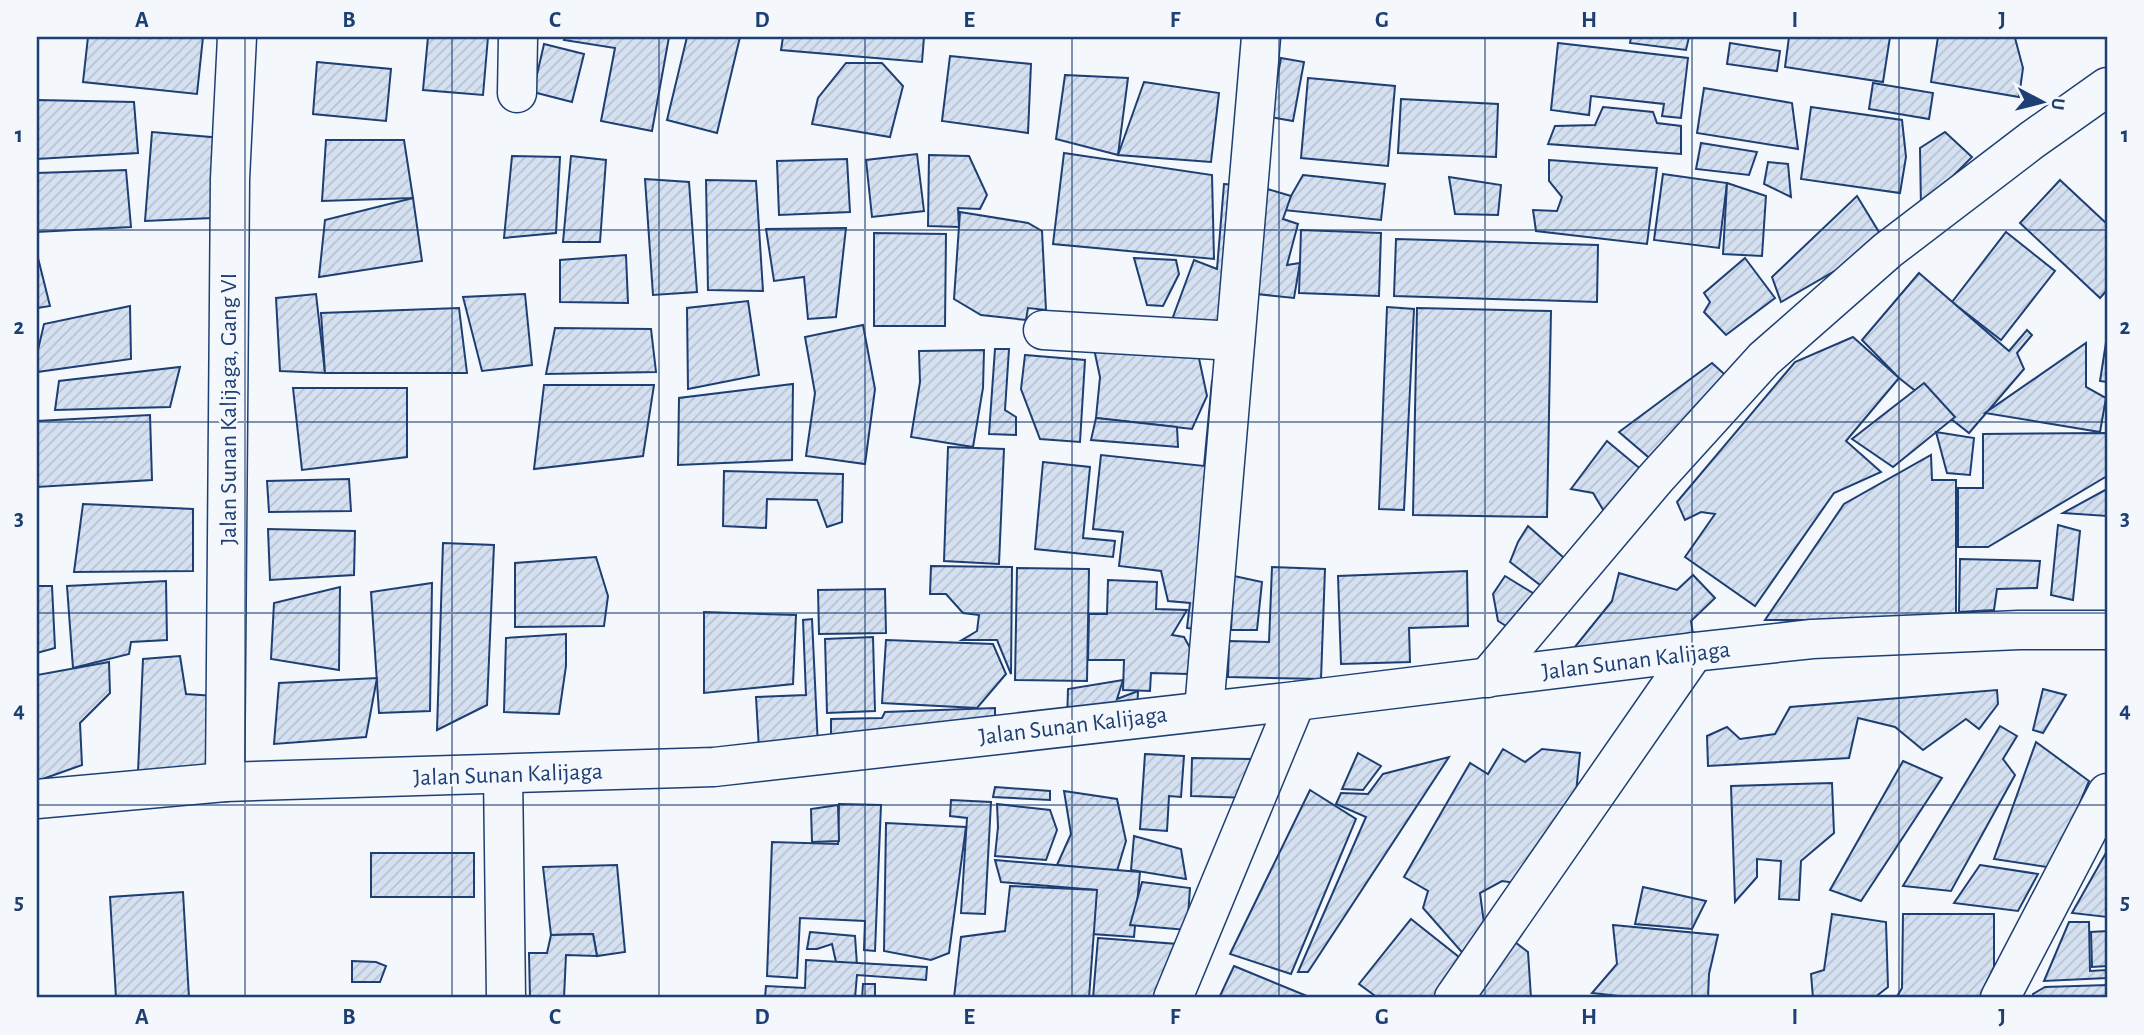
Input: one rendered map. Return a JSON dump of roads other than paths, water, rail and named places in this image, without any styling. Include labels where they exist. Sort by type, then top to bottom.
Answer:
[{"type":"street","name":"Jalan Sunan Kalijaga, Gang VI","points":[[225,782],[230,179],[237,37]]},
{"type":"street","points":[[517,93],[518,37]]},
{"type":"street","points":[[1204,710],[1261,37]]},
{"type":"street","points":[[1487,678],[1656,478],[1764,359],[1888,250],[2032,140],[2107,87]]},
{"type":"street","points":[[1043,330],[1235,341]]},
{"type":"street","name":"Jalan Sunan Kalijaga","points":[[37,799],[225,782],[714,767],[1812,639],[2019,630],[2107,630]]},
{"type":"street","points":[[1454,998],[1694,652]]},
{"type":"street","points":[[1173,998],[1296,701]]},
{"type":"street","points":[[503,774],[506,998]]},
{"type":"street","points":[[2000,998],[2107,793]]}]
